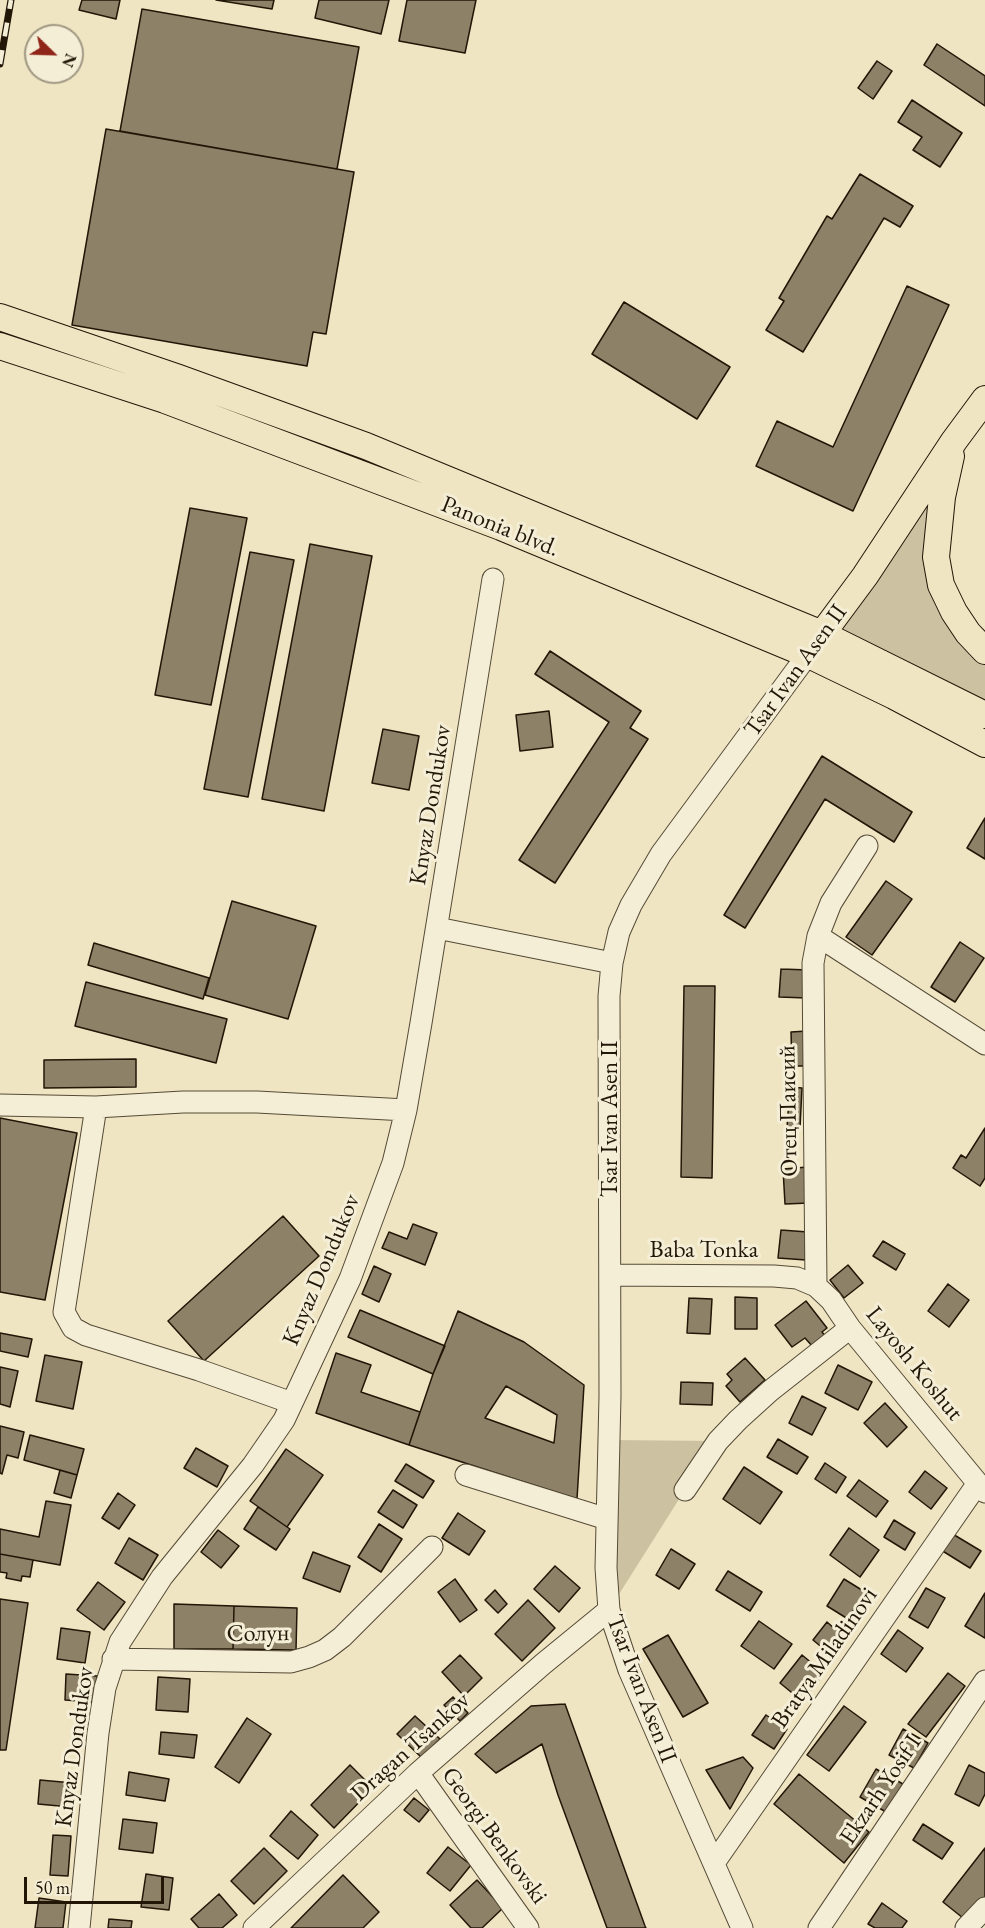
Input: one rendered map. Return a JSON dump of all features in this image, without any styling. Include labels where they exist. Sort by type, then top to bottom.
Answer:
[{"type":"main road","name":"Panonia blvd.","points":[[0,317],[179,378],[366,446],[773,626],[985,715]]},
{"type":"main road","name":"Panonia blvd.","points":[[0,346],[165,399],[501,527],[773,626]]},
{"type":"main road","name":"Tsar Ivan Asen II","points":[[816,644],[985,399]]},
{"type":"main road","points":[[954,441],[942,497],[936,556],[941,585],[954,612],[968,633],[985,651]]},
{"type":"main road","name":"Panonia blvd.","points":[[816,644],[985,744]]},
{"type":"street","name":"Knyaz Dondukov","points":[[79,1928],[98,1733],[105,1688],[113,1659],[120,1642],[145,1600],[253,1465],[284,1420],[350,1279],[393,1163],[406,1110],[493,579]]},
{"type":"street","name":"Tsar Ivan Asen II","points":[[742,1928],[629,1670],[609,1610],[607,1519],[610,1396],[609,996],[612,963],[619,932],[631,905],[662,854],[816,644]]},
{"type":"street","name":"Отец Паисий","points":[[807,1282],[813,963],[818,936],[831,903],[867,846]]},
{"type":"street","points":[[437,928],[612,963]]},
{"type":"street","points":[[818,936],[985,1044]]},
{"type":"street","points":[[0,1105],[96,1107],[183,1102],[257,1102],[406,1110]]},
{"type":"street","points":[[96,1107],[63,1312],[73,1328],[86,1335],[199,1370],[292,1403]]},
{"type":"street","name":"Baba Tonka","points":[[610,1275],[774,1276],[807,1282]]},
{"type":"street","name":"Layosh Koshut","points":[[807,1282],[831,1300],[850,1328],[981,1487]]},
{"type":"street","points":[[685,1490],[712,1450],[738,1420],[770,1391],[850,1328]]},
{"type":"street","points":[[466,1475],[607,1519]]},
{"type":"street","name":"Bratya Miladinovi","points":[[714,1863],[981,1487]]},
{"type":"street","name":"Солун","points":[[113,1659],[291,1662],[309,1657],[342,1637],[432,1547]]},
{"type":"street","name":"Dragan Tsankov","points":[[254,1928],[418,1773],[609,1610]]},
{"type":"street","name":"Ekzarh Yosif I","points":[[819,1928],[985,1681]]},
{"type":"street","name":"Georgi Benkovski","points":[[418,1773],[528,1928]]},
{"type":"street","points":[[966,1928],[985,1908]]},
{"type":"shaded area","points":[[954,441],[936,557],[985,651],[985,715],[822,634]]},
{"type":"shaded area","points":[[609,1440],[718,1441],[609,1610]]},
{"type":"building","points":[[82,0],[120,0],[116,19],[79,10]]},
{"type":"building","points":[[216,0],[274,0],[272,9]]},
{"type":"building","points":[[319,0],[389,0],[381,34],[315,18]]},
{"type":"building","points":[[407,0],[476,0],[465,53],[399,41]]},
{"type":"building","points":[[142,9],[359,47],[337,169],[120,131]]},
{"type":"building","points":[[937,44],[985,76],[985,106],[924,65]]},
{"type":"building","points":[[877,61],[892,71],[873,99],[858,88]]},
{"type":"building","points":[[912,100],[962,133],[940,167],[913,150],[922,137],[898,122]]},
{"type":"building","points":[[106,129],[354,172],[326,334],[313,332],[307,366],[72,325]]},
{"type":"building","points":[[860,174],[913,206],[900,227],[884,218],[803,352],[766,330],[784,301],[779,298],[827,216],[832,219]]},
{"type":"building","points":[[907,286],[949,305],[853,511],[756,466],[777,421],[833,447]]},
{"type":"building","points":[[624,302],[730,367],[697,419],[592,354]]},
{"type":"building","points":[[190,508],[247,518],[211,705],[155,695]]},
{"type":"building","points":[[310,544],[372,556],[324,811],[262,799]]},
{"type":"building","points":[[250,552],[294,560],[248,797],[204,789]]},
{"type":"building","points":[[550,651],[641,711],[630,728],[648,739],[555,883],[519,860],[609,722],[535,674]]},
{"type":"building","points":[[549,711],[553,747],[520,751],[516,715]]},
{"type":"building","points":[[383,729],[419,736],[409,790],[372,783]]},
{"type":"building","points":[[822,756],[912,812],[894,842],[825,799],[745,928],[724,915]]},
{"type":"building","points":[[985,818],[985,859],[967,848]]},
{"type":"building","points":[[886,881],[912,899],[872,955],[846,937]]},
{"type":"building","points":[[232,901],[316,926],[288,1019],[205,995]]},
{"type":"building","points":[[960,942],[984,958],[955,1002],[931,987]]},
{"type":"building","points":[[94,943],[209,978],[203,999],[88,965]]},
{"type":"building","points":[[781,969],[809,970],[807,998],[779,997]]},
{"type":"building","points":[[86,982],[227,1019],[216,1063],[75,1026]]},
{"type":"building","points":[[684,986],[715,986],[712,1178],[681,1177]]},
{"type":"building","points":[[807,1031],[807,1066],[792,1066],[791,1032]]},
{"type":"building","points":[[136,1059],[136,1087],[44,1088],[44,1060]]},
{"type":"building","points":[[790,1087],[802,1088],[800,1128],[787,1127]]},
{"type":"building","points":[[0,1118],[77,1133],[45,1300],[0,1292]]},
{"type":"building","points":[[985,1128],[985,1178],[980,1186],[953,1168],[961,1155],[966,1158]]},
{"type":"building","points":[[808,1167],[809,1203],[785,1204],[783,1169]]},
{"type":"building","points":[[283,1216],[319,1256],[204,1361],[168,1321]]},
{"type":"building","points":[[413,1224],[437,1233],[425,1265],[382,1248],[389,1232],[407,1239]]},
{"type":"building","points":[[781,1230],[808,1232],[806,1260],[778,1258]]},
{"type":"building","points":[[883,1241],[905,1254],[896,1270],[873,1256]]},
{"type":"building","points":[[848,1265],[863,1283],[844,1298],[830,1280]]},
{"type":"building","points":[[374,1266],[391,1274],[379,1302],[362,1294]]},
{"type":"building","points":[[948,1284],[969,1300],[949,1327],[928,1311]]},
{"type":"building","points":[[735,1297],[757,1298],[757,1329],[735,1329]]},
{"type":"building","points":[[689,1298],[712,1299],[710,1334],[687,1333]]},
{"type":"building","points":[[806,1301],[827,1328],[822,1332],[826,1337],[813,1347],[805,1338],[792,1347],[775,1325]]},
{"type":"building","points":[[360,1310],[445,1346],[433,1374],[348,1337]]},
{"type":"building","points":[[458,1311],[524,1342],[584,1385],[577,1499],[409,1445],[433,1374]],"holes":[[[506,1386],[557,1415],[554,1443],[485,1418]]]},
{"type":"building","points":[[0,1333],[32,1339],[28,1357],[0,1351]]},
{"type":"building","points":[[336,1353],[371,1365],[361,1392],[420,1412],[409,1445],[316,1413]]},
{"type":"building","points":[[45,1355],[82,1362],[73,1409],[36,1401]]},
{"type":"building","points":[[745,1358],[765,1380],[740,1402],[726,1386],[732,1380],[727,1374]]},
{"type":"building","points":[[838,1365],[872,1382],[858,1410],[825,1393]]},
{"type":"building","points":[[0,1367],[18,1371],[10,1407],[0,1404]]},
{"type":"building","points":[[681,1382],[713,1383],[712,1405],[680,1404]]},
{"type":"building","points":[[802,1396],[826,1408],[812,1435],[789,1423]]},
{"type":"building","points":[[885,1403],[907,1427],[887,1447],[864,1423]]},
{"type":"building","points":[[0,1426],[24,1432],[18,1458],[7,1455],[2,1474],[0,1473]]},
{"type":"building","points":[[30,1435],[84,1449],[77,1475],[24,1460]]},
{"type":"building","points":[[778,1439],[808,1457],[797,1474],[767,1457]]},
{"type":"building","points":[[196,1448],[228,1466],[217,1487],[184,1468]]},
{"type":"building","points":[[286,1449],[323,1475],[287,1527],[250,1501]]},
{"type":"building","points":[[825,1463],[846,1477],[836,1493],[815,1479]]},
{"type":"building","points":[[406,1464],[434,1481],[423,1498],[395,1481]]},
{"type":"building","points":[[744,1467],[782,1492],[760,1524],[723,1499]]},
{"type":"building","points":[[60,1470],[77,1475],[71,1498],[54,1493]]},
{"type":"building","points":[[925,1471],[947,1488],[931,1509],[909,1492]]},
{"type":"building","points":[[859,1480],[888,1501],[876,1517],[847,1496]]},
{"type":"building","points":[[393,1490],[417,1505],[403,1528],[378,1512]]},
{"type":"building","points":[[118,1493],[135,1505],[119,1529],[102,1518]]},
{"type":"building","points":[[46,1501],[71,1505],[60,1565],[0,1554],[0,1529],[39,1537]]},
{"type":"building","points":[[258,1507],[290,1529],[276,1550],[244,1529]]},
{"type":"building","points":[[458,1513],[485,1531],[469,1555],[442,1538]]},
{"type":"building","points":[[894,1520],[915,1533],[905,1550],[884,1537]]},
{"type":"building","points":[[379,1524],[402,1539],[381,1572],[358,1557]]},
{"type":"building","points":[[849,1528],[879,1550],[860,1577],[830,1555]]},
{"type":"building","points":[[218,1530],[239,1546],[221,1568],[201,1552]]},
{"type":"building","points":[[951,1533],[981,1551],[970,1568],[941,1550]]},
{"type":"building","points":[[129,1538],[158,1555],[143,1580],[115,1563]]},
{"type":"building","points":[[671,1549],[695,1564],[679,1589],[656,1575]]},
{"type":"building","points":[[313,1552],[350,1566],[340,1592],[303,1578]]},
{"type":"building","points":[[0,1554],[33,1560],[30,1577],[22,1576],[21,1581],[6,1578],[7,1573],[0,1572]]},
{"type":"building","points":[[555,1566],[580,1588],[559,1612],[534,1589]]},
{"type":"building","points":[[728,1571],[762,1592],[750,1611],[716,1590]]},
{"type":"building","points":[[455,1579],[477,1610],[460,1622],[438,1592]]},
{"type":"building","points":[[844,1579],[865,1592],[848,1619],[827,1606]]},
{"type":"building","points":[[98,1582],[125,1602],[104,1630],[77,1610]]},
{"type":"building","points":[[926,1588],[945,1598],[928,1628],[909,1617]]},
{"type":"building","points":[[495,1590],[507,1604],[498,1613],[485,1600]]},
{"type":"building","points":[[985,1593],[985,1638],[965,1626]]},
{"type":"building","points":[[0,1599],[28,1603],[6,1750],[0,1750]]},
{"type":"building","points":[[528,1600],[555,1628],[522,1661],[495,1634]]},
{"type":"building","points":[[174,1604],[234,1606],[233,1649],[174,1649]]},
{"type":"building","points":[[234,1606],[297,1608],[296,1650],[233,1649]]},
{"type":"building","points":[[759,1621],[792,1644],[774,1669],[741,1646]]},
{"type":"building","points":[[827,1622],[844,1637],[830,1654],[813,1640]]},
{"type":"building","points":[[61,1628],[90,1632],[85,1663],[57,1659]]},
{"type":"building","points":[[898,1630],[923,1648],[906,1672],[881,1654]]},
{"type":"building","points":[[668,1635],[708,1703],[683,1717],[643,1649]]},
{"type":"building","points":[[460,1655],[482,1678],[464,1696],[442,1672]]},
{"type":"building","points":[[802,1655],[824,1673],[802,1701],[780,1683]]},
{"type":"building","points":[[948,1673],[965,1686],[926,1737],[908,1724]]},
{"type":"building","points":[[66,1674],[97,1676],[95,1702],[65,1700]]},
{"type":"building","points":[[158,1677],[190,1679],[188,1712],[156,1710]]},
{"type":"building","points":[[453,1697],[468,1713],[460,1721],[444,1705]]},
{"type":"building","points":[[565,1704],[646,1928],[607,1928],[558,1795],[542,1744],[496,1773],[475,1754],[531,1706]]},
{"type":"building","points":[[844,1706],[866,1722],[829,1771],[807,1755]]},
{"type":"building","points":[[766,1715],[787,1729],[774,1749],[752,1735]]},
{"type":"building","points":[[415,1716],[440,1739],[422,1758],[397,1734]]},
{"type":"building","points":[[247,1718],[271,1734],[239,1783],[215,1767]]},
{"type":"building","points":[[903,1729],[928,1743],[914,1768],[889,1755]]},
{"type":"building","points":[[161,1732],[197,1735],[194,1758],[159,1754]]},
{"type":"building","points":[[743,1757],[753,1768],[730,1809],[706,1770]]},
{"type":"building","points":[[350,1765],[373,1788],[334,1828],[311,1805]]},
{"type":"building","points":[[969,1765],[985,1773],[985,1794],[979,1806],[955,1794]]},
{"type":"building","points":[[876,1769],[903,1784],[886,1812],[860,1797]]},
{"type":"building","points":[[129,1772],[169,1779],[165,1801],[126,1795]]},
{"type":"building","points":[[799,1774],[869,1832],[844,1863],[774,1804]]},
{"type":"building","points":[[40,1780],[73,1783],[70,1807],[38,1804]]},
{"type":"building","points":[[414,1798],[429,1810],[419,1822],[404,1810]]},
{"type":"building","points":[[291,1811],[318,1835],[298,1859],[270,1836]]},
{"type":"building","points":[[123,1819],[157,1823],[153,1853],[119,1849]]},
{"type":"building","points":[[923,1824],[953,1843],[942,1859],[913,1840]]},
{"type":"building","points":[[53,1835],[71,1836],[68,1876],[50,1875]]},
{"type":"building","points":[[448,1847],[471,1865],[450,1891],[427,1873]]},
{"type":"building","points":[[264,1848],[287,1871],[254,1904],[231,1881]]},
{"type":"building","points":[[985,1848],[985,1900],[968,1922],[943,1902]]},
{"type":"building","points":[[146,1874],[173,1878],[169,1910],[141,1907]]},
{"type":"building","points":[[343,1875],[379,1912],[363,1928],[291,1928]]},
{"type":"building","points":[[477,1880],[503,1908],[482,1928],[471,1928],[450,1905]]},
{"type":"building","points":[[219,1894],[237,1915],[222,1928],[199,1928],[191,1919]]},
{"type":"building","points":[[39,1898],[66,1902],[63,1928],[35,1928]]},
{"type":"building","points":[[882,1903],[907,1921],[902,1928],[875,1928],[868,1924]]},
{"type":"building","points":[[109,1919],[132,1921],[131,1928],[108,1928]]},
{"type":"railway","points":[[0,64],[11,0]]}]
